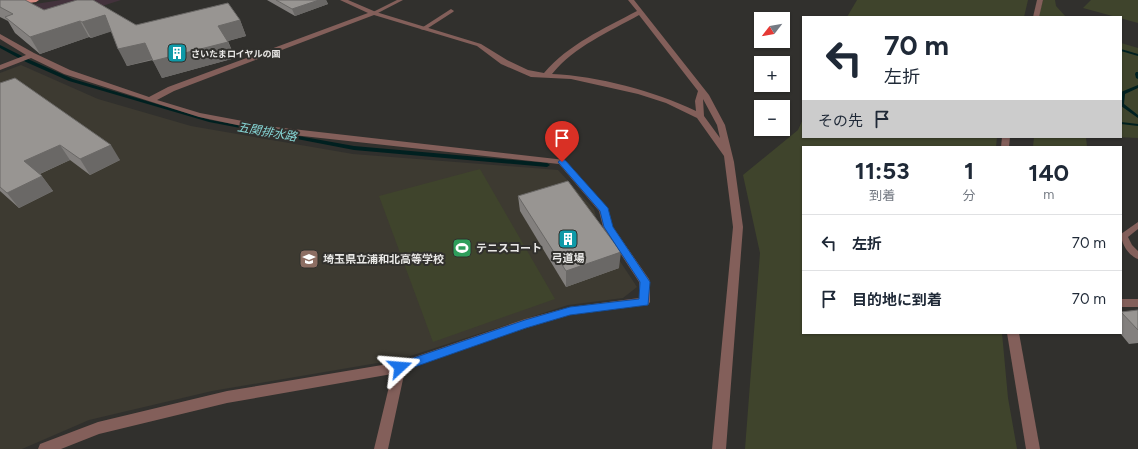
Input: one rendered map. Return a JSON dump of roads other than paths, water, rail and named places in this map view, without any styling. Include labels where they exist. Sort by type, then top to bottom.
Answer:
[{"type":"main road","points":[[0,5],[36,0]]},
{"type":"street","points":[[343,0],[374,13],[479,45],[514,68],[534,75],[570,77],[640,92],[669,101],[700,116],[729,158]]},
{"type":"street","points":[[631,0],[702,91],[721,125],[729,158],[738,227],[719,449]]},
{"type":"street","points":[[1036,16],[1040,0]]},
{"type":"street","points":[[546,76],[554,65],[563,57],[587,41],[640,12]]},
{"type":"street","points":[[150,100],[171,89],[374,13]]},
{"type":"street","points":[[0,36],[31,55],[68,72],[150,100],[200,115],[275,130],[562,162],[604,210],[608,227],[645,282],[644,302],[570,311],[525,324],[400,367],[227,397],[98,428],[45,449]]},
{"type":"street","points":[[1,67],[31,55]]},
{"type":"street","points":[[700,116],[699,101],[702,91]]},
{"type":"street","points":[[1122,303],[1138,303]]},
{"type":"street","points":[[1013,334],[1033,449]]},
{"type":"street","points":[[381,449],[400,367]]},
{"type":"lane","points":[[374,13],[401,0]]},
{"type":"lane","points":[[423,29],[451,12]]},
{"type":"lane","points":[[1138,225],[1124,236],[1128,247],[1138,256]]},
{"type":"waterway","name":"五関排水路","points":[[0,46],[28,61],[71,80],[209,121],[354,148],[547,165]]},
{"type":"waterway","points":[[1122,50],[1138,55]]},
{"type":"waterway","points":[[1138,73],[1138,78]]},
{"type":"waterway","points":[[1138,86],[1123,93],[1122,104],[1138,117]]},
{"type":"waterway","points":[[1122,123],[1138,125]]},
{"type":"place","name":"さいたまロイヤルの園","points":[[177,53]]},
{"type":"place","name":"弓道場","points":[[568,239]]},
{"type":"place","name":"テニスコート","points":[[462,248]]},
{"type":"place","name":"埼玉県立浦和北高等学校","points":[[309,259]]}]
